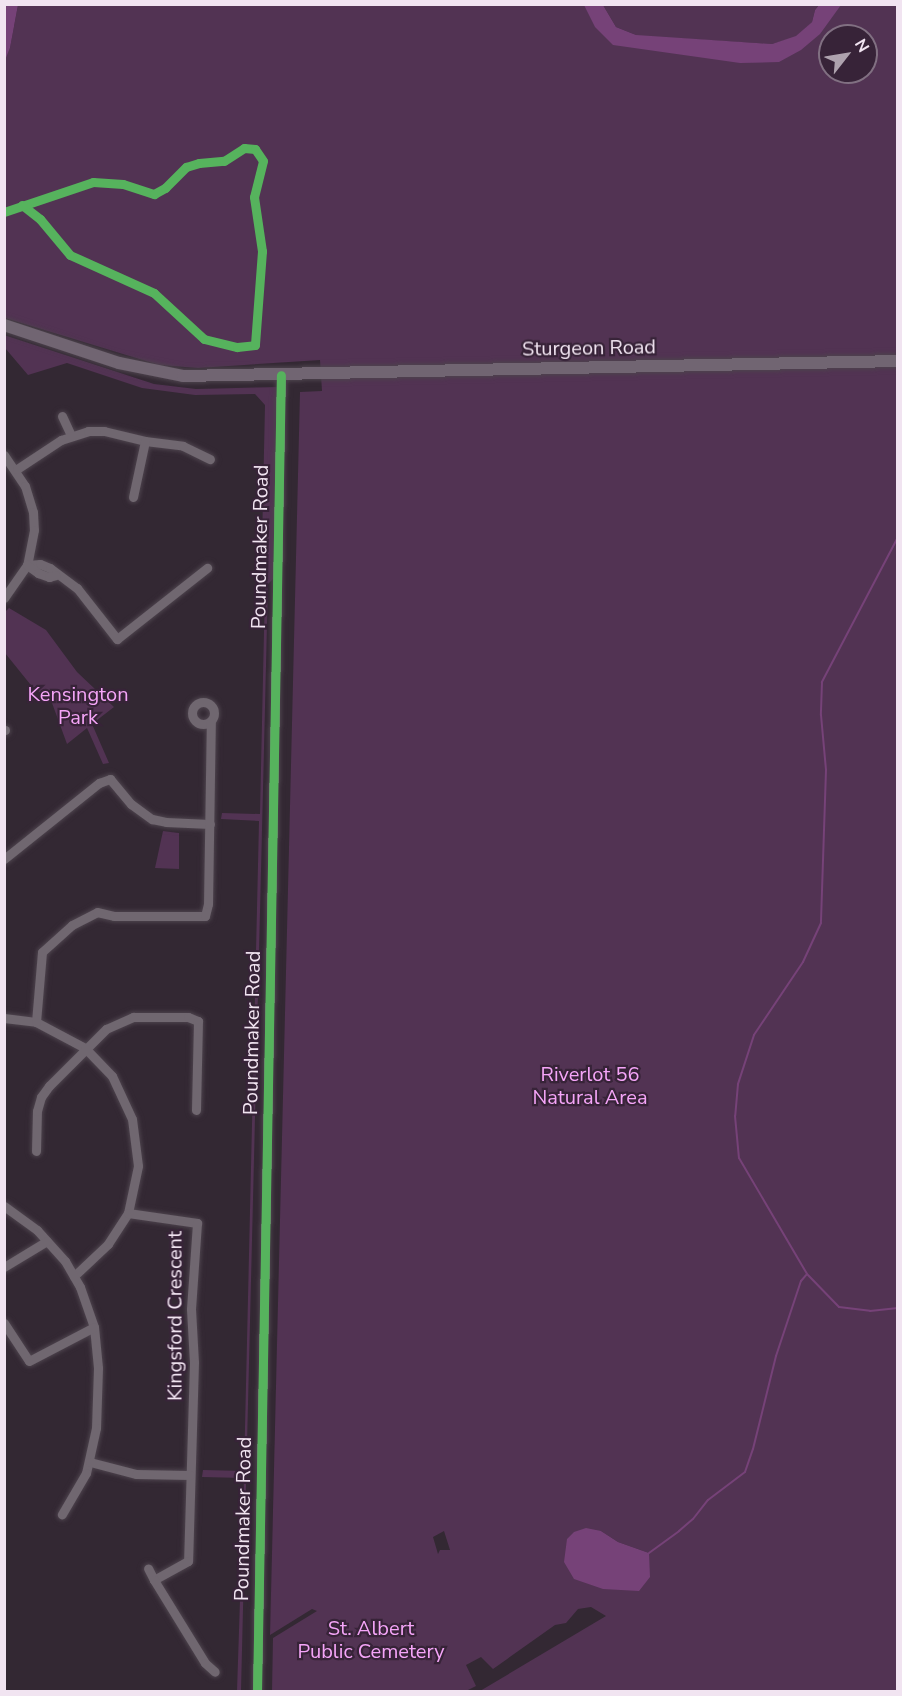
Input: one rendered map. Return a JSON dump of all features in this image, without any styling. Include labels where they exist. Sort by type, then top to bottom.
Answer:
[{"type":"main road","name":"Sturgeon Road","points":[[4,325],[119,363],[160,373],[203,377],[897,361]]},
{"type":"street","name":"Poundmaker Road","points":[[257,1692],[281,375]]},
{"type":"street","points":[[62,416],[71,435]]},
{"type":"street","points":[[17,469],[71,435],[104,430],[145,441],[183,446],[196,450],[210,459]]},
{"type":"street","points":[[133,497],[145,441]]},
{"type":"street","points":[[4,455],[17,469],[33,512],[33,539],[27,565],[4,598]]},
{"type":"street","points":[[27,565],[48,577],[56,575],[78,588],[117,639],[207,568]]},
{"type":"street","points":[[36,1022],[42,952],[72,925],[97,912],[114,916],[205,916],[208,904],[211,721]]},
{"type":"street","points":[[4,859],[99,783],[110,779],[131,804],[152,819],[210,824]]},
{"type":"street","points":[[36,1151],[34,1136],[41,1097],[85,1048],[110,1026],[133,1017],[188,1017],[198,1021],[196,1110]]},
{"type":"street","points":[[4,1018],[36,1022],[85,1048],[112,1076],[132,1119],[138,1166],[128,1213],[108,1244],[74,1276]]},
{"type":"street","points":[[4,1206],[48,1241],[74,1276],[93,1327],[98,1368],[97,1412],[90,1462],[78,1490],[62,1514]]},
{"type":"street","name":"Kingsford Crescent","points":[[128,1213],[197,1223],[190,1309],[194,1362],[188,1561],[154,1580]]},
{"type":"street","points":[[4,1267],[48,1241]]},
{"type":"street","points":[[4,1323],[29,1360],[93,1327]]},
{"type":"street","points":[[90,1462],[135,1474],[190,1475]]},
{"type":"street","points":[[148,1568],[205,1663],[215,1672]]},
{"type":"green space","points":[[18,5],[594,5],[612,30],[636,35],[616,27],[603,5],[819,5],[812,22],[796,37],[772,44],[637,36],[767,52],[803,36],[833,5],[897,5],[897,1691],[480,1691],[606,1616],[591,1607],[578,1609],[566,1623],[555,1625],[493,1669],[481,1657],[466,1665],[476,1686],[466,1691],[272,1691],[273,1638],[317,1611],[312,1609],[270,1635],[300,392],[322,391],[320,360],[198,368],[159,365],[5,318],[4,60],[10,48]],"holes":[[[444,1531],[450,1550],[440,1550],[438,1554],[433,1537]],[[601,1531],[618,1542],[649,1553],[603,1589]]]},
{"type":"green space","points":[[4,335],[154,384],[196,389],[279,387],[274,578],[268,584],[241,1691],[237,1691],[244,1478],[202,1477],[203,1470],[244,1471],[259,821],[221,819],[222,813],[260,814],[265,586],[261,589],[265,405],[255,394],[195,395],[142,388],[67,363],[28,375],[5,348]]},
{"type":"green space","name":"Kensington Park","points":[[9,608],[46,630],[77,672],[114,707],[92,724],[109,763],[103,764],[87,728],[67,744],[52,703],[30,684],[5,653],[5,612]]},
{"type":"green space","points":[[163,831],[179,833],[179,869],[155,868]]},
{"type":"shaded area","points":[[5,4],[18,5],[10,48],[5,60]]},
{"type":"shaded area","points":[[584,5],[603,5],[616,27],[636,35],[772,44],[796,36],[812,22],[819,5],[841,5],[827,24],[818,24],[818,36],[801,50],[779,62],[740,63],[613,45],[595,27]]},
{"type":"shaded area","points":[[586,1528],[601,1531],[618,1542],[649,1553],[650,1577],[639,1591],[603,1589],[574,1579],[564,1562],[567,1539],[574,1532]]},
{"type":"waterway","points":[[898,537],[822,682],[821,715],[826,770],[821,923],[803,962],[754,1035],[738,1084],[735,1116],[739,1158],[807,1274],[839,1307],[870,1311],[898,1308]]},
{"type":"waterway","points":[[649,1553],[679,1531],[693,1519],[708,1500],[745,1472],[776,1356],[801,1281],[807,1274]]},
{"type":"cycle path","points":[[4,212],[93,182],[123,184],[154,194],[165,188],[186,167],[199,163],[224,161],[244,148],[255,149],[263,161],[254,197],[262,251],[255,345]]},
{"type":"cycle path","points":[[22,205],[40,219],[70,255],[154,293],[204,339],[237,347],[255,345]]},
{"type":"cycle path","points":[[257,1692],[281,375]]},
{"type":"park label","name":"Riverlot 56 Natural Area","points":[[590,1086]]},
{"type":"park label","name":"St. Albert Public Cemetery","points":[[371,1640]]}]
